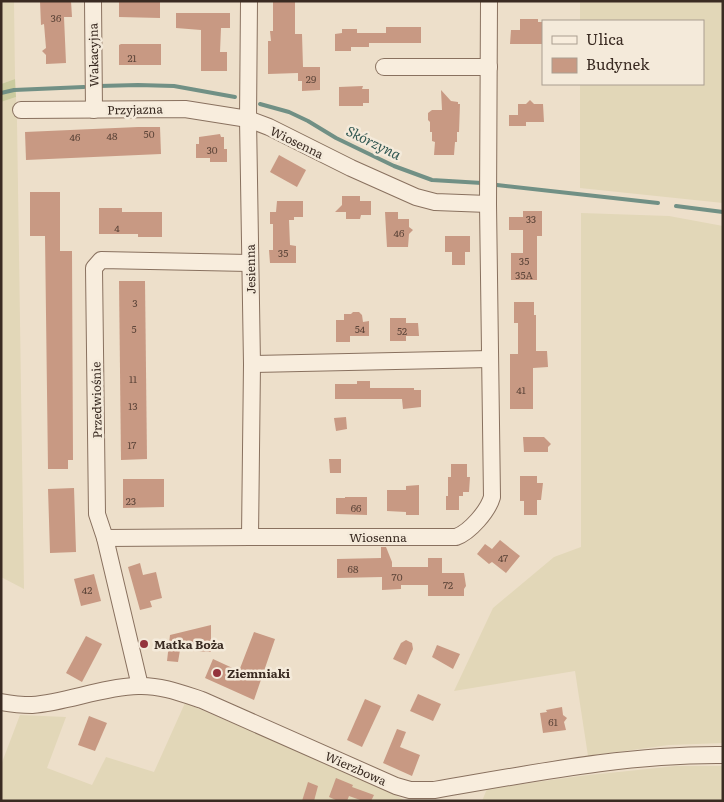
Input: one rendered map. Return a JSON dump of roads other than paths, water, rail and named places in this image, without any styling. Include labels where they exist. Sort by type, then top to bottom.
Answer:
[{"type":"street","name":"Wakacyjna","points":[[93,1],[94,110]]},
{"type":"street","name":"Jesienna","points":[[249,1],[249,263],[252,364],[250,537]]},
{"type":"street","name":"Wiosenna","points":[[106,538],[456,537],[465,534],[490,505],[492,497],[488,204],[489,1]]},
{"type":"street","points":[[384,67],[489,67]]},
{"type":"street","name":"Przyjazna","points":[[21,110],[185,109],[248,119]]},
{"type":"street","name":"Wiosenna","points":[[248,119],[269,127],[351,168],[416,197],[435,202],[488,204]]},
{"type":"street","name":"Przedwiośnie","points":[[140,686],[106,538],[97,514],[94,268],[101,260],[249,263]]},
{"type":"street","points":[[252,364],[490,359]]},
{"type":"street","name":"Wierzbowa","points":[[1,702],[33,705],[93,692],[140,686],[162,688],[195,698],[396,786],[410,790],[434,790],[552,770],[674,755],[723,755]]},
{"type":"waterway","name":"Skórzyna","points":[[99,86],[174,86],[235,97]]},
{"type":"waterway","name":"Skórzyna","points":[[1,93],[14,90],[84,87]]},
{"type":"waterway","name":"Skórzyna","points":[[260,104],[289,112],[336,138],[394,166],[432,180],[482,183]]},
{"type":"waterway","name":"Skórzyna","points":[[497,185],[658,203]]},
{"type":"waterway","name":"Skórzyna","points":[[676,206],[723,212]]},
{"type":"place","name":"Matka Boża","points":[[144,644]]},
{"type":"place","name":"Ziemniaki","points":[[217,673]]}]
